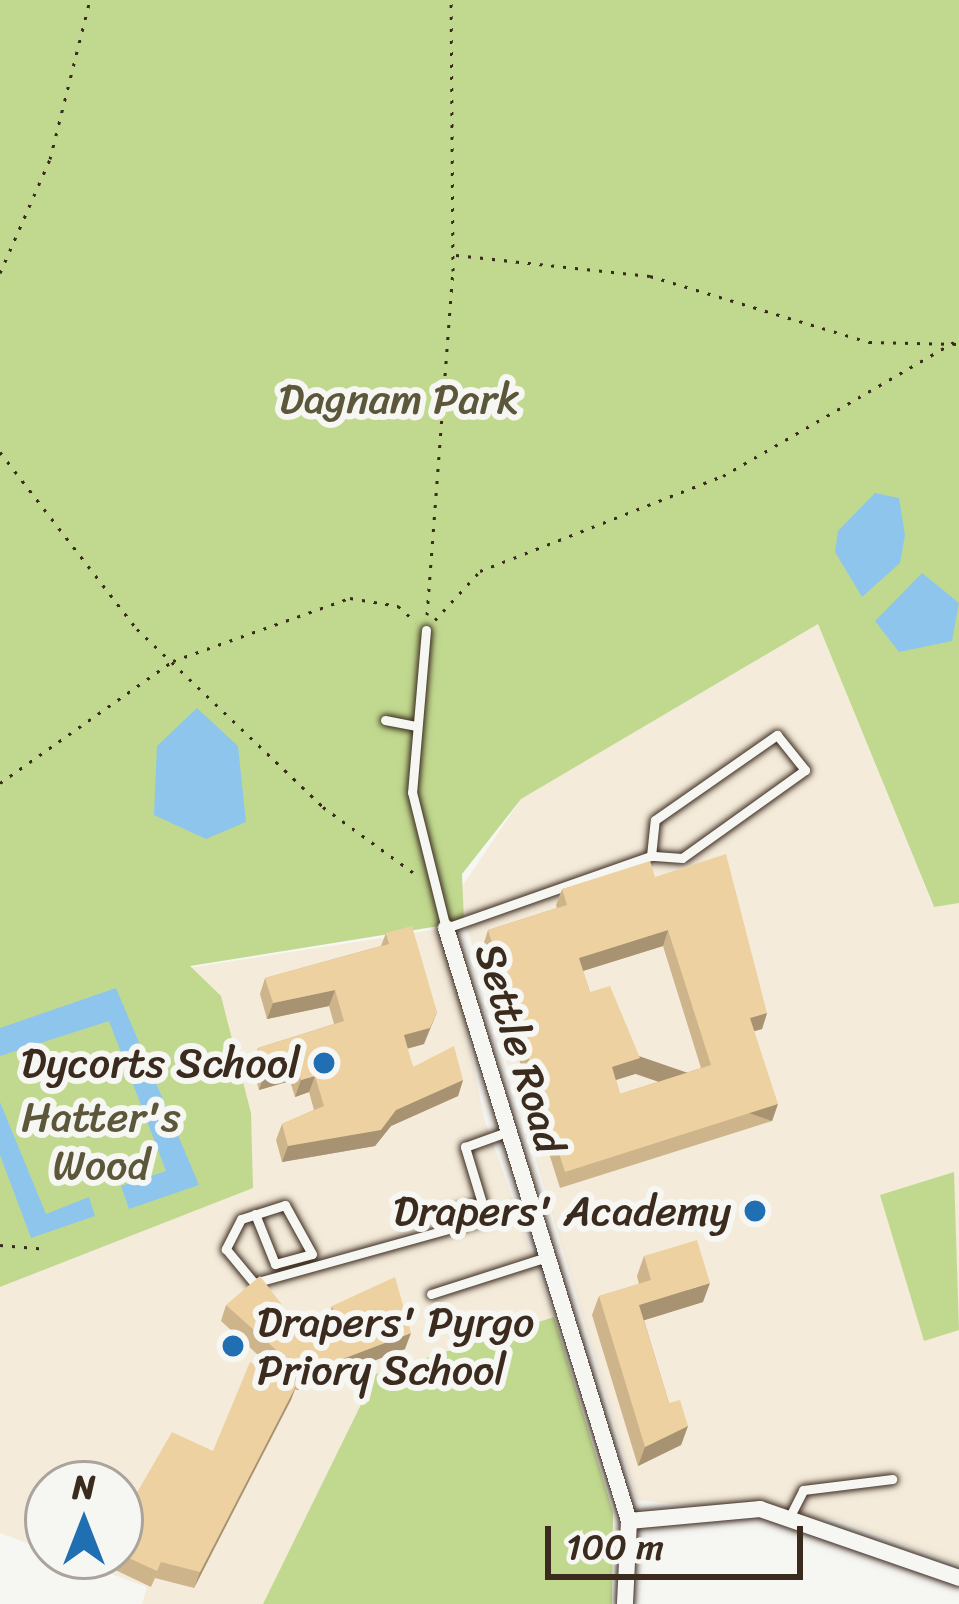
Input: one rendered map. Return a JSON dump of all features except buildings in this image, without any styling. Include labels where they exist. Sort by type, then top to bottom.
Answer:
[{"type":"street","name":"Settle Road","points":[[446,928],[629,1521],[625,1604]]},
{"type":"street","points":[[629,1521],[728,1507],[789,1518],[959,1578]]},
{"type":"lane","points":[[426,630],[412,792],[429,885],[446,928],[651,856],[682,858],[805,770],[777,735],[655,820],[651,856]]},
{"type":"lane","points":[[386,720],[415,726]]},
{"type":"lane","points":[[446,1214],[482,1203],[465,1147],[507,1132]]},
{"type":"lane","points":[[255,1214],[275,1264],[312,1254],[285,1205],[255,1214],[226,1234],[235,1272],[254,1283],[531,1206]]},
{"type":"lane","points":[[430,1294],[547,1257]]},
{"type":"lane","points":[[789,1518],[802,1490],[892,1479]]},
{"type":"path","points":[[0,273],[50,159],[90,0]]},
{"type":"path","points":[[426,630],[454,255],[451,0]]},
{"type":"path","points":[[454,255],[650,276],[869,342],[957,342]]},
{"type":"path","points":[[426,630],[480,571],[722,476],[957,342]]},
{"type":"path","points":[[0,452],[137,629],[323,807],[429,885]]},
{"type":"path","points":[[0,783],[172,661],[350,598],[398,606],[426,630]]},
{"type":"path","points":[[0,1246],[49,1250]]},
{"type":"shaded area","name":"Drapers' Academy","points":[[818,624],[933,906],[959,903],[959,1565],[838,1520],[637,1500],[457,894],[521,799]]},
{"type":"shaded area","name":"Drapers' Pyrgo Priory School","points":[[446,928],[484,1118],[554,1317],[376,1374],[263,1604],[142,1604],[147,1587],[128,1580],[144,1580],[144,1460],[24,1460],[24,1542],[0,1533],[0,1287],[252,1188],[149,974]]},
{"type":"green space","name":"Dagnam Park","points":[[0,0],[959,0],[959,903],[934,907],[818,624],[521,799],[462,874],[464,922],[190,966],[221,996],[251,1113],[253,1188],[0,1287]]},
{"type":"green space","points":[[954,1172],[959,1330],[924,1341],[880,1195]]},
{"type":"green space","points":[[554,1317],[613,1512],[612,1604],[263,1604],[376,1374]]},
{"type":"water","points":[[875,493],[899,498],[905,535],[900,563],[862,597],[835,552],[838,531]]},
{"type":"water","points":[[922,573],[959,603],[952,641],[899,652],[875,621]]},
{"type":"water","points":[[197,708],[238,746],[246,822],[206,839],[154,815],[157,746]]},
{"type":"water","points":[[116,988],[199,1185],[129,1209],[121,1186],[166,1171],[109,1021],[0,1056],[0,1028]]},
{"type":"water","points":[[0,1102],[46,1214],[89,1197],[95,1216],[31,1238],[0,1155]]},
{"type":"place","name":"Dycorts School","points":[[324,1063]]},
{"type":"place","name":"Drapers' Academy","points":[[755,1211]]},
{"type":"place","name":"Drapers' Pyrgo Priory School","points":[[233,1346]]},
{"type":"park label","name":"Hatter's Wood","points":[[101,1141]]}]
